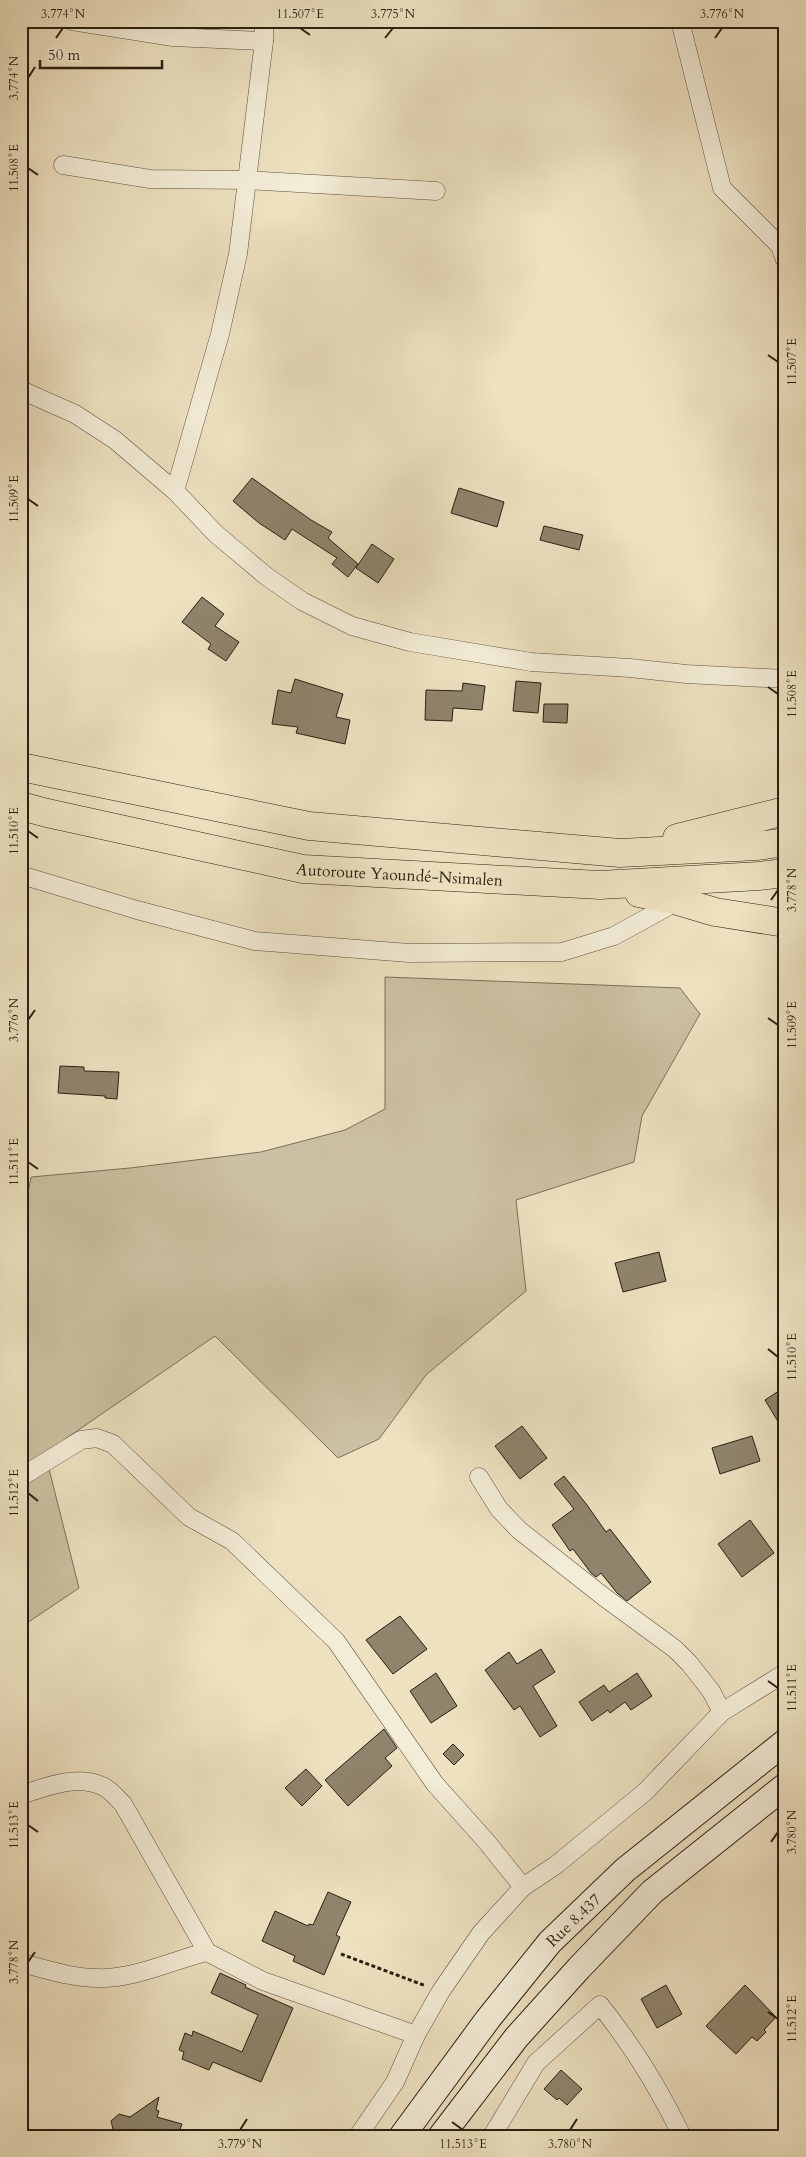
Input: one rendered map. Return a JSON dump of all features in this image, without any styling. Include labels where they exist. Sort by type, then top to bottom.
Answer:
[{"type":"highway","points":[[21,767],[309,826],[620,853],[756,846],[785,841]]},
{"type":"highway","name":"Autoroute Yaoundé-Nsimalen","points":[[21,806],[56,816],[303,869],[600,885],[776,875]]},
{"type":"highway","points":[[620,853],[785,811]]},
{"type":"highway","points":[[600,885],[678,901],[715,912],[785,923]]},
{"type":"main road","name":"Rue 8.437","points":[[402,2136],[482,2026],[550,1942],[624,1870],[785,1742]]},
{"type":"main road","points":[[441,2136],[516,2038],[579,1968],[652,1892],[785,1786]]},
{"type":"street","points":[[72,21],[173,37],[264,41]]},
{"type":"street","points":[[175,491],[220,334],[238,254],[264,41],[264,21]]},
{"type":"street","points":[[680,21],[722,188],[780,246],[785,260]]},
{"type":"street","points":[[63,165],[150,179],[247,180],[436,191]]},
{"type":"street","points":[[21,390],[75,414],[115,440],[175,491],[216,534],[266,576],[302,601],[352,626],[410,642],[531,662],[630,668],[686,674],[785,678]]},
{"type":"street","points":[[21,875],[137,910],[255,941],[409,953],[562,952],[614,936],[678,901]]},
{"type":"street","points":[[21,1477],[81,1440],[97,1438],[113,1444],[189,1517],[232,1541],[336,1641],[435,1784],[486,1840],[523,1886]]},
{"type":"street","points":[[479,1477],[499,1509],[519,1530],[604,1598],[675,1649],[689,1663],[711,1691],[722,1712]]},
{"type":"street","points":[[358,2136],[395,2082],[416,2035],[441,1991],[481,1933],[523,1886],[556,1865],[645,1792],[722,1712],[785,1673]]},
{"type":"street","points":[[21,1795],[59,1784],[84,1780],[104,1786],[123,1804],[207,1952],[263,1981],[416,2035]]},
{"type":"street","points":[[21,1963],[73,1976],[98,1979],[136,1972],[207,1952]]},
{"type":"street","points":[[492,2136],[536,2063],[600,2005],[616,2024],[665,2101],[682,2136]]},
{"type":"path","points":[[340,1954],[441,1991]]},
{"type":"shaded area","points":[[385,977],[680,988],[700,1014],[642,1116],[634,1162],[516,1200],[526,1291],[426,1375],[379,1439],[338,1458],[215,1336],[45,1453],[79,1588],[21,1627],[21,1229],[31,1177],[130,1168],[261,1152],[345,1130],[385,1109]]},
{"type":"building","points":[[252,478],[311,520],[332,532],[328,538],[358,564],[348,577],[332,564],[337,558],[292,529],[285,540],[259,523],[233,501]]},
{"type":"building","points":[[459,488],[504,502],[497,527],[451,513]]},
{"type":"building","points":[[544,526],[583,535],[579,550],[540,540]]},
{"type":"building","points":[[372,544],[394,559],[378,583],[356,568]]},
{"type":"building","points":[[202,597],[224,614],[215,626],[239,642],[226,661],[208,649],[211,644],[182,622]]},
{"type":"building","points":[[295,679],[343,694],[336,717],[350,720],[345,744],[296,733],[298,727],[272,724],[278,690],[291,693]]},
{"type":"building","points":[[516,681],[541,683],[538,713],[513,711]]},
{"type":"building","points":[[463,683],[485,686],[482,710],[453,708],[452,721],[425,720],[426,690],[462,691]]},
{"type":"building","points":[[544,704],[568,704],[567,723],[543,722]]},
{"type":"building","points":[[60,1066],[84,1067],[84,1071],[119,1072],[117,1099],[105,1098],[105,1096],[58,1093]]},
{"type":"building","points":[[659,1252],[666,1281],[623,1292],[615,1263]]},
{"type":"building","points":[[785,1387],[785,1433],[765,1400]]},
{"type":"building","points":[[522,1426],[547,1458],[520,1479],[495,1446]]},
{"type":"building","points":[[752,1436],[760,1461],[720,1474],[712,1448]]},
{"type":"building","points":[[564,1476],[606,1532],[610,1529],[651,1582],[627,1601],[617,1593],[601,1573],[596,1577],[591,1573],[573,1549],[570,1551],[552,1525],[574,1509],[554,1484]]},
{"type":"building","points":[[750,1520],[774,1553],[742,1577],[718,1544]]},
{"type":"building","points":[[400,1616],[427,1649],[393,1674],[366,1640]]},
{"type":"building","points":[[541,1649],[555,1672],[533,1686],[557,1726],[540,1737],[520,1706],[514,1710],[485,1670],[509,1652],[517,1664]]},
{"type":"building","points":[[436,1673],[457,1706],[431,1723],[410,1691]]},
{"type":"building","points":[[637,1673],[652,1696],[631,1710],[625,1702],[610,1713],[608,1710],[592,1721],[579,1702],[604,1685],[609,1692]]},
{"type":"building","points":[[384,1729],[397,1748],[385,1758],[392,1766],[348,1806],[325,1780]]},
{"type":"building","points":[[453,1744],[464,1755],[454,1765],[443,1754]]},
{"type":"building","points":[[306,1769],[322,1786],[302,1806],[285,1788]]},
{"type":"building","points":[[328,1892],[351,1902],[336,1935],[340,1937],[324,1975],[293,1961],[295,1956],[262,1941],[275,1911],[308,1926],[309,1924],[313,1925]]},
{"type":"building","points":[[220,1973],[246,1985],[245,1987],[293,2008],[261,2082],[213,2062],[209,2070],[182,2059],[184,2052],[179,2050],[185,2033],[192,2036],[193,2031],[242,2052],[258,2015],[211,1993]]},
{"type":"building","points":[[666,1985],[682,2014],[657,2028],[641,1999]]},
{"type":"building","points":[[745,1985],[776,2017],[757,2041],[752,2037],[736,2054],[706,2026]]},
{"type":"building","points":[[561,2070],[582,2089],[567,2105],[559,2098],[557,2100],[544,2089]]},
{"type":"building","points":[[159,2097],[156,2110],[159,2111],[157,2117],[182,2124],[178,2136],[124,2136],[114,2133],[111,2121],[119,2114],[130,2117]]}]
